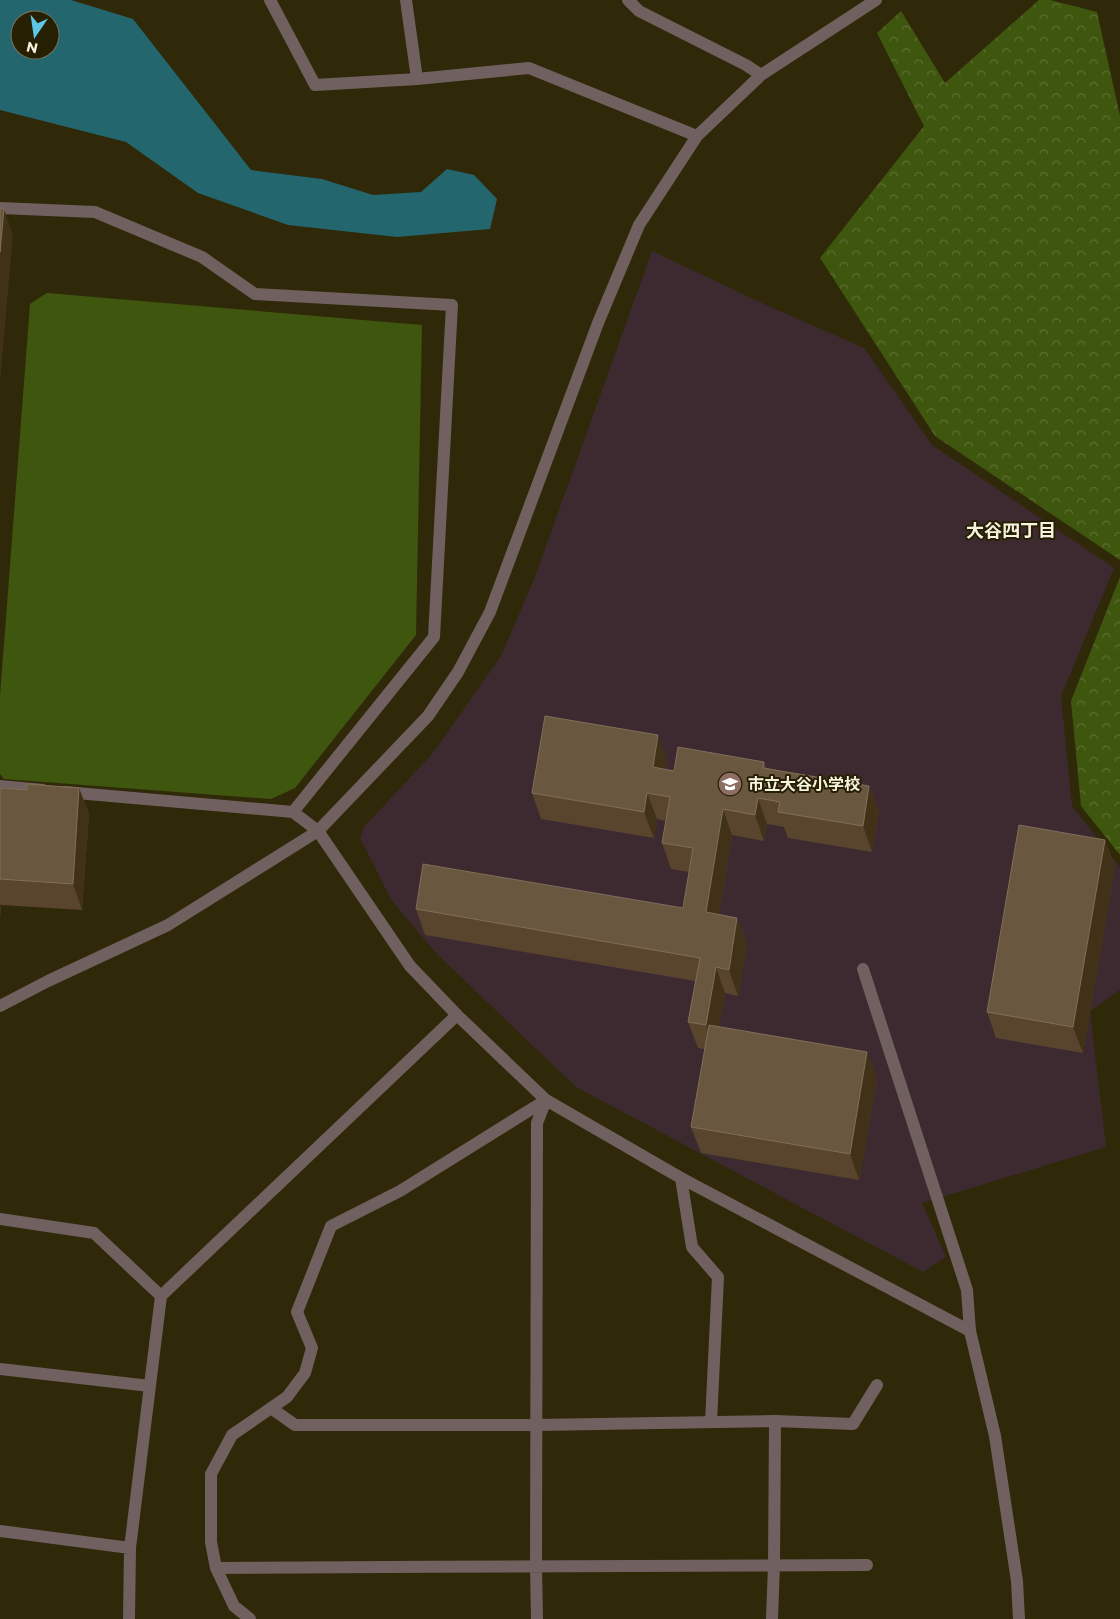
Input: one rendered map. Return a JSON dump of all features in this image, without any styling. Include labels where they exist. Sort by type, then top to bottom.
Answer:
[{"type":"street","points":[[270,0],[315,85],[417,79],[529,68],[697,136]]},
{"type":"street","points":[[406,0],[417,79]]},
{"type":"street","points":[[628,0],[638,11],[746,65],[761,75]]},
{"type":"street","points":[[0,1006],[48,981],[168,925],[318,831],[428,716],[458,672],[490,612],[598,323],[639,225],[697,136],[761,75],[874,0]]},
{"type":"street","points":[[0,208],[95,212],[202,257],[255,294],[452,304],[434,637],[293,812]]},
{"type":"street","points":[[0,786],[293,812],[318,831],[410,966],[457,1015],[546,1100],[681,1178],[970,1331]]},
{"type":"street","points":[[863,969],[967,1290],[970,1331],[995,1436],[1018,1581],[1019,1619]]},
{"type":"street","points":[[128,1619],[130,1548],[161,1296],[457,1015]]},
{"type":"street","points":[[250,1619],[234,1606],[216,1568],[211,1542],[211,1474],[232,1435],[287,1397],[305,1373],[312,1348],[297,1312],[331,1226],[400,1191],[546,1100]]},
{"type":"street","points":[[537,1619],[536,1123],[546,1100]]},
{"type":"street","points":[[681,1178],[692,1246],[718,1277],[711,1422]]},
{"type":"street","points":[[0,1220],[94,1233],[161,1296]]},
{"type":"street","points":[[0,1369],[150,1386]]},
{"type":"street","points":[[271,1408],[295,1425],[537,1425],[775,1421],[853,1424],[877,1385]]},
{"type":"street","points":[[772,1619],[775,1421]]},
{"type":"street","points":[[0,1531],[130,1548]]},
{"type":"street","points":[[216,1568],[867,1564]]},
{"type":"shaded area","points":[[652,251],[766,305],[864,348],[932,445],[1114,568],[1061,696],[1072,806],[1120,867],[1120,990],[1090,1011],[1106,1147],[922,1203],[946,1257],[923,1272],[576,1087],[437,954],[392,901],[360,838],[364,827],[433,753],[501,656],[535,577]]},
{"type":"green space","points":[[1039,0],[1050,0],[1097,12],[1120,116],[1120,560],[935,436],[820,258],[924,126],[877,33],[901,11],[945,83]]},
{"type":"green space","points":[[47,293],[422,325],[416,635],[295,788],[271,799],[4,779],[0,774],[0,696],[30,304]]},
{"type":"green space","points":[[1120,577],[1120,855],[1081,806],[1071,701]]},
{"type":"water","points":[[0,0],[71,0],[133,19],[251,170],[322,179],[373,195],[421,192],[447,169],[474,175],[497,199],[490,229],[397,237],[288,225],[198,193],[126,142],[0,110]]},
{"type":"building","points":[[0,208],[4,209],[0,252]]},
{"type":"building","points":[[545,716],[658,735],[653,767],[674,771],[678,747],[764,762],[763,768],[869,786],[863,826],[778,812],[780,802],[758,798],[755,815],[723,809],[706,912],[737,918],[729,970],[716,967],[706,1025],[688,1022],[700,958],[416,909],[423,864],[683,908],[693,848],[662,843],[670,797],[647,793],[644,812],[532,793]]},
{"type":"building","points":[[27,784],[79,788],[73,884],[0,879],[0,788],[27,790]]},
{"type":"building","points":[[1019,825],[1105,840],[1073,1027],[987,1012]]},
{"type":"building","points":[[709,1025],[867,1052],[850,1154],[691,1127]]},
{"type":"place","name":"市立大谷小学校","points":[[730,784]]},
{"type":"district","name":"大谷四丁目","points":[[1011,531]]}]
